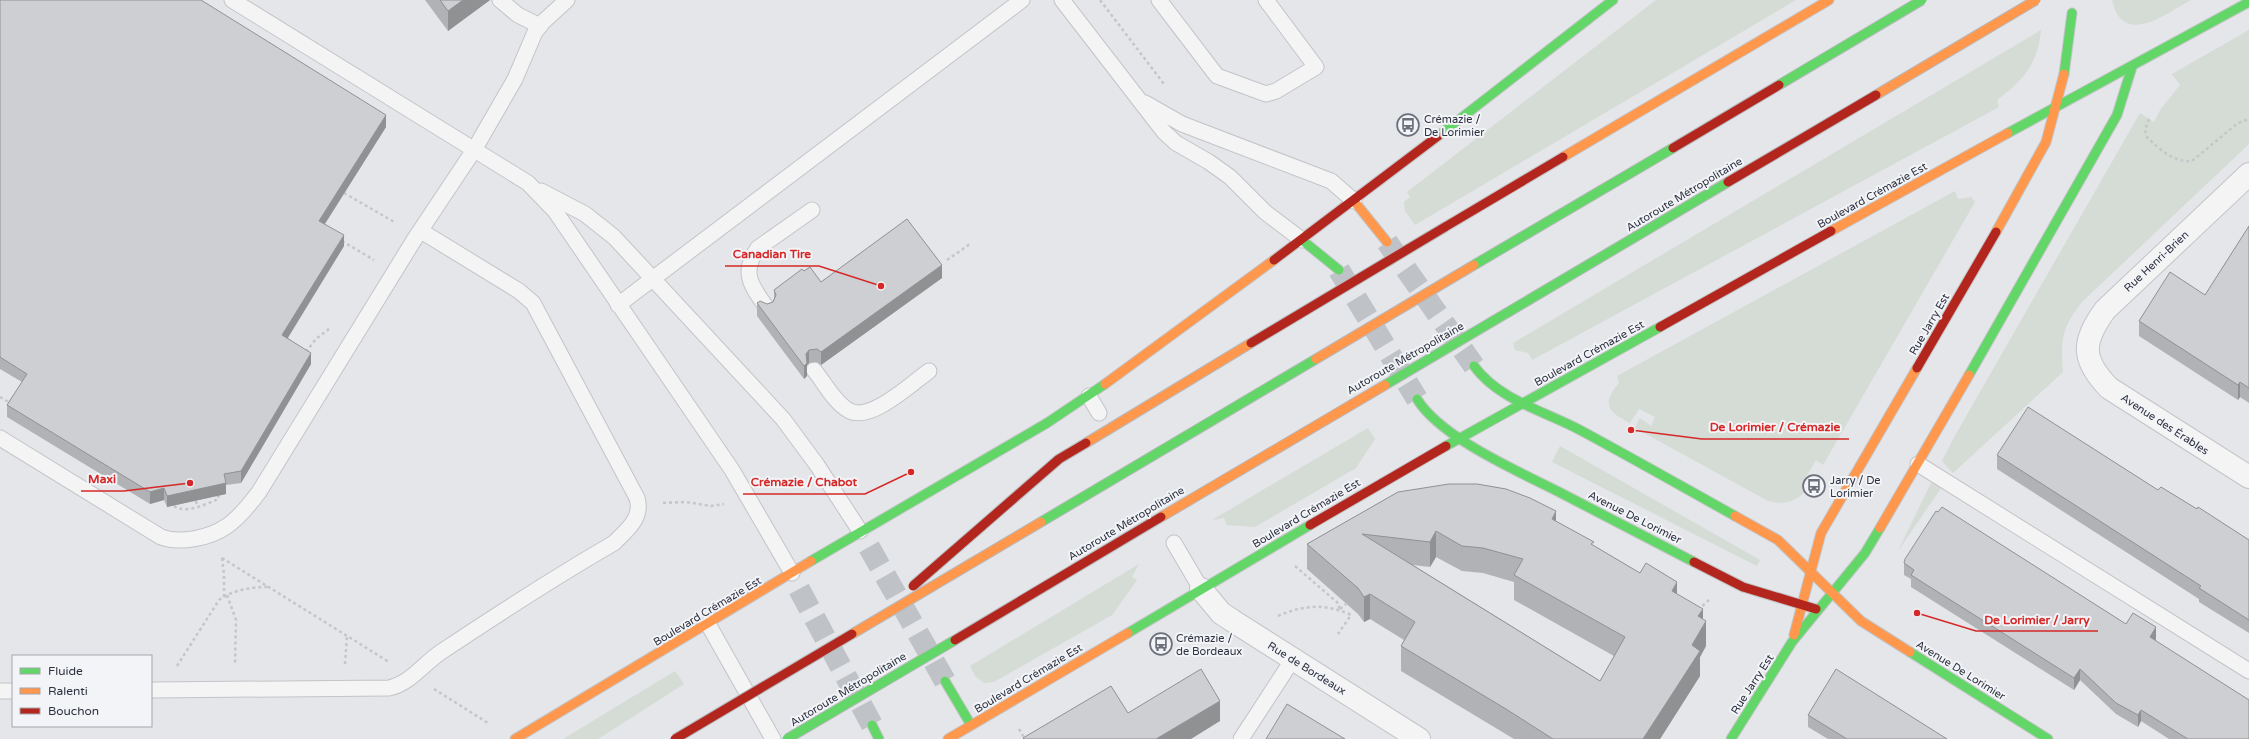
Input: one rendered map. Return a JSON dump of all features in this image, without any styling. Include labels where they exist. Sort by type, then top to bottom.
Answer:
[{"type":"main road","name":"Boulevard Crémazie Est","points":[[515,739],[708,624],[794,578],[863,537],[1089,396],[1354,201],[1613,0]]},
{"type":"main road","points":[[870,623],[1059,459],[1445,227],[1829,0]]},
{"type":"main road","points":[[675,739],[1922,0]]},
{"type":"main road","name":"Autoroute Métropolitaine","points":[[787,739],[2036,0]]},
{"type":"main road","name":"Boulevard Crémazie Est","points":[[948,739],[1396,474],[2058,105],[2132,67],[2249,2]]},
{"type":"main road","name":"Rue Jarry Est","points":[[1792,642],[1821,533],[2039,157],[2058,105],[2067,59],[2072,13]]},
{"type":"main road","name":"Rue Jarry Est","points":[[1733,738],[1792,642],[1822,611],[1832,592],[1865,553],[1918,464],[2117,115],[2132,67]]},
{"type":"main road","points":[[1354,201],[1387,242]]},
{"type":"main road","points":[[1302,240],[1339,270]]},
{"type":"main road","name":"Avenue De Lorimier","points":[[1474,366],[1484,380],[1493,387],[1522,403],[1578,429],[1778,540],[1861,621],[2048,739]]},
{"type":"main road","name":"Avenue De Lorimier","points":[[1417,399],[1422,407],[1434,418],[1461,438],[1495,459],[1743,587],[1822,611]]},
{"type":"main road","name":"Avenue De Lorimier","points":[[1840,616],[1861,621]]},
{"type":"main road","points":[[945,680],[971,725]]},
{"type":"main road","points":[[872,725],[879,739]]},
{"type":"street","name":"Rue Henri-Brien","points":[[2089,362],[2088,348],[2091,334],[2105,310],[2249,174]]},
{"type":"street","name":"Avenue des Érables","points":[[2089,362],[2098,376],[2109,388],[2249,477]]},
{"type":"street","name":"Rue de Bordeaux","points":[[1201,589],[1227,617],[1419,739]]},
{"type":"lane","points":[[232,0],[533,188],[586,214],[614,238],[783,420],[817,465],[863,537]]},
{"type":"lane","points":[[500,0],[518,15],[540,26]]},
{"type":"lane","points":[[0,438],[161,537],[184,539],[221,530],[237,517],[259,492],[421,231],[474,150],[515,79],[535,32],[568,0]]},
{"type":"lane","points":[[618,305],[1022,0]]},
{"type":"lane","points":[[1062,0],[1164,132],[1176,143],[1209,162],[1230,177],[1278,224],[1302,240]]},
{"type":"lane","points":[[1159,0],[1217,76],[1256,92],[1266,94],[1276,91],[1316,67],[1266,0]]},
{"type":"lane","points":[[1133,93],[1146,104],[1182,124],[1331,181],[1354,201]]},
{"type":"lane","points":[[533,188],[555,211],[732,470],[794,578]]},
{"type":"lane","points":[[767,308],[748,276],[748,266],[753,254],[758,248],[812,210]]},
{"type":"lane","points":[[152,690],[389,688],[397,686],[405,683],[442,651],[614,543],[633,524],[639,505],[636,498],[532,303],[520,290],[421,231]]},
{"type":"lane","points":[[814,370],[848,410],[862,414],[878,408],[929,371]]},
{"type":"lane","points":[[1089,396],[1100,413]]},
{"type":"lane","points":[[1918,464],[2249,671]]},
{"type":"lane","points":[[1174,543],[1201,589]]},
{"type":"lane","points":[[708,624],[773,739]]},
{"type":"lane","points":[[1241,739],[1293,659]]},
{"type":"lane","points":[[0,691],[12,691]]},
{"type":"path","points":[[1100,0],[1166,86]]},
{"type":"path","points":[[2149,119],[2145,130],[2147,137],[2174,158],[2183,162],[2192,160],[2238,123],[2249,119]]},
{"type":"path","points":[[344,193],[398,224]]},
{"type":"path","points":[[338,243],[340,240],[376,261]]},
{"type":"path","points":[[947,260],[970,244]]},
{"type":"path","points":[[0,397],[14,406]]},
{"type":"path","points":[[174,506],[177,509],[188,509],[216,500],[217,496]]},
{"type":"path","points":[[196,501],[197,506]]},
{"type":"path","points":[[686,502],[711,506],[729,502]]},
{"type":"path","points":[[224,597],[222,558],[390,663]]},
{"type":"path","points":[[1293,564],[1339,604]]},
{"type":"path","points":[[176,668],[215,606],[224,597],[256,587],[268,587]]},
{"type":"path","points":[[227,595],[236,620],[236,646]]},
{"type":"path","points":[[1339,609],[1341,599]]},
{"type":"path","points":[[1691,615],[1709,600]]},
{"type":"path","points":[[1339,609],[1346,604]]},
{"type":"path","points":[[1275,617],[1293,610],[1311,606],[1326,606],[1339,609],[1351,615],[1338,634]]},
{"type":"path","points":[[345,665],[347,636]]},
{"type":"path","points":[[431,687],[488,723]]},
{"type":"path","points":[[1019,728],[1025,739]]},
{"type":"shaded area","points":[[1656,0],[1796,0],[1415,225],[1405,211],[1404,202],[1410,197],[1407,192]]},
{"type":"shaded area","points":[[2112,0],[2191,0],[2157,19],[2135,25],[2125,22],[2117,14]]},
{"type":"shaded area","points":[[2041,30],[2037,53],[2033,62],[2022,78],[1997,100],[1999,107],[1532,360],[1528,353],[1515,350],[1513,343]]},
{"type":"shaded area","points":[[2249,30],[2249,144],[2082,302],[2066,327],[2062,343],[2063,372],[1953,473],[1942,461],[1953,439],[2140,113],[2154,122],[2160,110],[2180,85],[2172,74]]},
{"type":"shaded area","points":[[1955,191],[1958,199],[1971,197],[1975,202],[1823,465],[1816,460],[1806,477],[1813,482],[1799,497],[1782,503],[1768,501],[1635,428],[1640,418],[1651,426],[1655,417],[1639,409],[1630,423],[1612,411],[1609,402],[1613,390],[1619,383],[1617,376]]},
{"type":"shaded area","points":[[1368,428],[1375,439],[1356,468],[1255,527],[1227,525],[1224,518],[1212,520]]},
{"type":"shaded area","points":[[1560,446],[1760,560],[1757,566],[1552,462]]},
{"type":"shaded area","points":[[1931,483],[1941,488],[1898,551]]},
{"type":"shaded area","points":[[1139,564],[1132,577],[1137,580],[1112,615],[994,682],[984,683],[975,676],[970,666]]},
{"type":"shaded area","points":[[675,671],[684,684],[598,739],[563,739]]},
{"type":"building","points":[[0,0],[201,0],[386,115],[319,221],[344,235],[282,335],[311,353],[241,471],[224,474],[226,483],[167,496],[164,488],[150,492],[7,405],[27,374],[0,357]]},
{"type":"building","points":[[440,0],[463,0],[448,11]]},
{"type":"building","points":[[907,219],[942,265],[821,352],[817,349],[809,350],[806,354],[807,363],[804,366],[757,303],[760,301],[767,304],[773,302],[776,295],[774,290],[802,269],[804,271],[810,267],[821,282]]},
{"type":"building","points":[[2249,226],[2249,388],[2240,382],[2238,385],[2139,321],[2170,272],[2205,295]]},
{"type":"building","points":[[2028,407],[2158,490],[2161,487],[2197,509],[2198,507],[2249,540],[2249,620],[2199,588],[2201,586],[1997,455]]},
{"type":"building","points":[[1449,484],[1477,484],[1506,489],[1530,498],[1556,511],[1552,519],[1594,542],[1591,544],[1640,573],[1646,563],[1677,582],[1672,591],[1703,609],[1698,616],[1706,621],[1692,645],[1700,651],[1643,739],[1553,739],[1401,646],[1415,622],[1370,594],[1364,597],[1358,588],[1307,544],[1398,492]],"holes":[[[1436,531],[1462,546],[1483,548],[1523,559],[1514,575],[1625,637],[1600,681],[1362,534],[1430,542]]]},
{"type":"building","points":[[1942,507],[2126,624],[2133,613],[2156,627],[2150,637],[2249,700],[2249,739],[2188,739],[2141,710],[2138,715],[2116,703],[2080,669],[2074,678],[1911,575],[1914,570],[1904,563],[1905,559],[1936,511],[1938,512]]},
{"type":"building","points":[[1201,669],[1220,701],[1156,739],[1023,738],[1111,686],[1128,713]]},
{"type":"building","points":[[1836,669],[1947,739],[1847,739],[1808,715]]},
{"type":"building","points":[[1287,704],[1345,739],[1266,739]]},
{"type":"tunnel","points":[[1387,242],[1474,366]]},
{"type":"tunnel","points":[[1339,270],[1417,399]]},
{"type":"tunnel","points":[[869,547],[945,681]]},
{"type":"tunnel","points":[[799,589],[872,725]]},
{"type":"traffic: fast","points":[[1438,136],[1613,0]]},
{"type":"traffic: fast","points":[[1779,85],[1922,0]]},
{"type":"traffic: fast","points":[[2008,133],[2249,2]]},
{"type":"traffic: fast","points":[[2064,74],[2072,13]]},
{"type":"traffic: fast","points":[[1969,375],[2117,115],[2132,67]]},
{"type":"traffic: fast","points":[[1474,265],[1673,148]]},
{"type":"traffic: fast","points":[[1385,385],[1728,182]]},
{"type":"traffic: fast","points":[[1302,240],[1339,270]]},
{"type":"traffic: fast","points":[[1446,446],[1660,327]]},
{"type":"traffic: fast","points":[[1041,522],[1316,359]]},
{"type":"traffic: fast","points":[[1474,366],[1484,378],[1509,396],[1580,430],[1735,516]]},
{"type":"traffic: fast","points":[[811,561],[1047,423],[1105,384]]},
{"type":"traffic: fast","points":[[1417,399],[1428,413],[1444,427],[1462,440],[1502,464],[1694,562]]},
{"type":"traffic: fast","points":[[1128,633],[1310,525]]},
{"type":"traffic: fast","points":[[1731,739],[1792,642],[1865,553],[1880,528]]},
{"type":"traffic: fast","points":[[787,739],[955,640]]},
{"type":"traffic: fast","points":[[1910,652],[2048,739]]},
{"type":"traffic: fast","points":[[945,681],[971,725]]},
{"type":"traffic: fast","points":[[872,725],[879,739]]},
{"type":"traffic: slow","points":[[1563,157],[1829,0]]},
{"type":"traffic: slow","points":[[1876,95],[2036,0]]},
{"type":"traffic: slow","points":[[1996,232],[2046,142],[2064,74]]},
{"type":"traffic: slow","points":[[1831,231],[2008,133]]},
{"type":"traffic: slow","points":[[1354,201],[1387,242]]},
{"type":"traffic: slow","points":[[1105,384],[1274,260]]},
{"type":"traffic: slow","points":[[1316,359],[1474,265]]},
{"type":"traffic: slow","points":[[1086,443],[1251,343]]},
{"type":"traffic: slow","points":[[1794,635],[1821,533],[1917,368]]},
{"type":"traffic: slow","points":[[1880,528],[1969,375]]},
{"type":"traffic: slow","points":[[1161,517],[1385,385]]},
{"type":"traffic: slow","points":[[1735,516],[1778,540],[1861,621],[1910,652]]},
{"type":"traffic: slow","points":[[852,634],[1041,522]]},
{"type":"traffic: slow","points":[[515,739],[811,561]]},
{"type":"traffic: slow","points":[[948,739],[1128,633]]},
{"type":"traffic: jam","points":[[1673,148],[1779,85]]},
{"type":"traffic: jam","points":[[1728,182],[1876,95]]},
{"type":"traffic: jam","points":[[1274,260],[1438,136]]},
{"type":"traffic: jam","points":[[1445,227],[1563,157]]},
{"type":"traffic: jam","points":[[1251,343],[1445,227]]},
{"type":"traffic: jam","points":[[1660,327],[1831,231]]},
{"type":"traffic: jam","points":[[1917,368],[1996,232]]},
{"type":"traffic: jam","points":[[913,586],[1059,459],[1086,443]]},
{"type":"traffic: jam","points":[[1310,525],[1446,446]]},
{"type":"traffic: jam","points":[[955,640],[1161,517]]},
{"type":"traffic: jam","points":[[1694,562],[1743,587],[1816,609]]},
{"type":"traffic: jam","points":[[675,739],[852,634]]},
{"type":"place","name":"Crémazie / De Lorimier","points":[[1408,125]]},
{"type":"place","name":"Canadian Tire","points":[[881,286]]},
{"type":"place","name":"De Lorimier / Crémazie","points":[[1631,430]]},
{"type":"place","name":"Crémazie / Chabot","points":[[911,472]]},
{"type":"place","name":"Maxi","points":[[190,483]]},
{"type":"place","name":"Jarry / De Lorimier","points":[[1814,486]]},
{"type":"place","name":"De Lorimier / Jarry","points":[[1917,613]]},
{"type":"place","name":"Crémazie / de Bordeaux","points":[[1161,644]]}]
